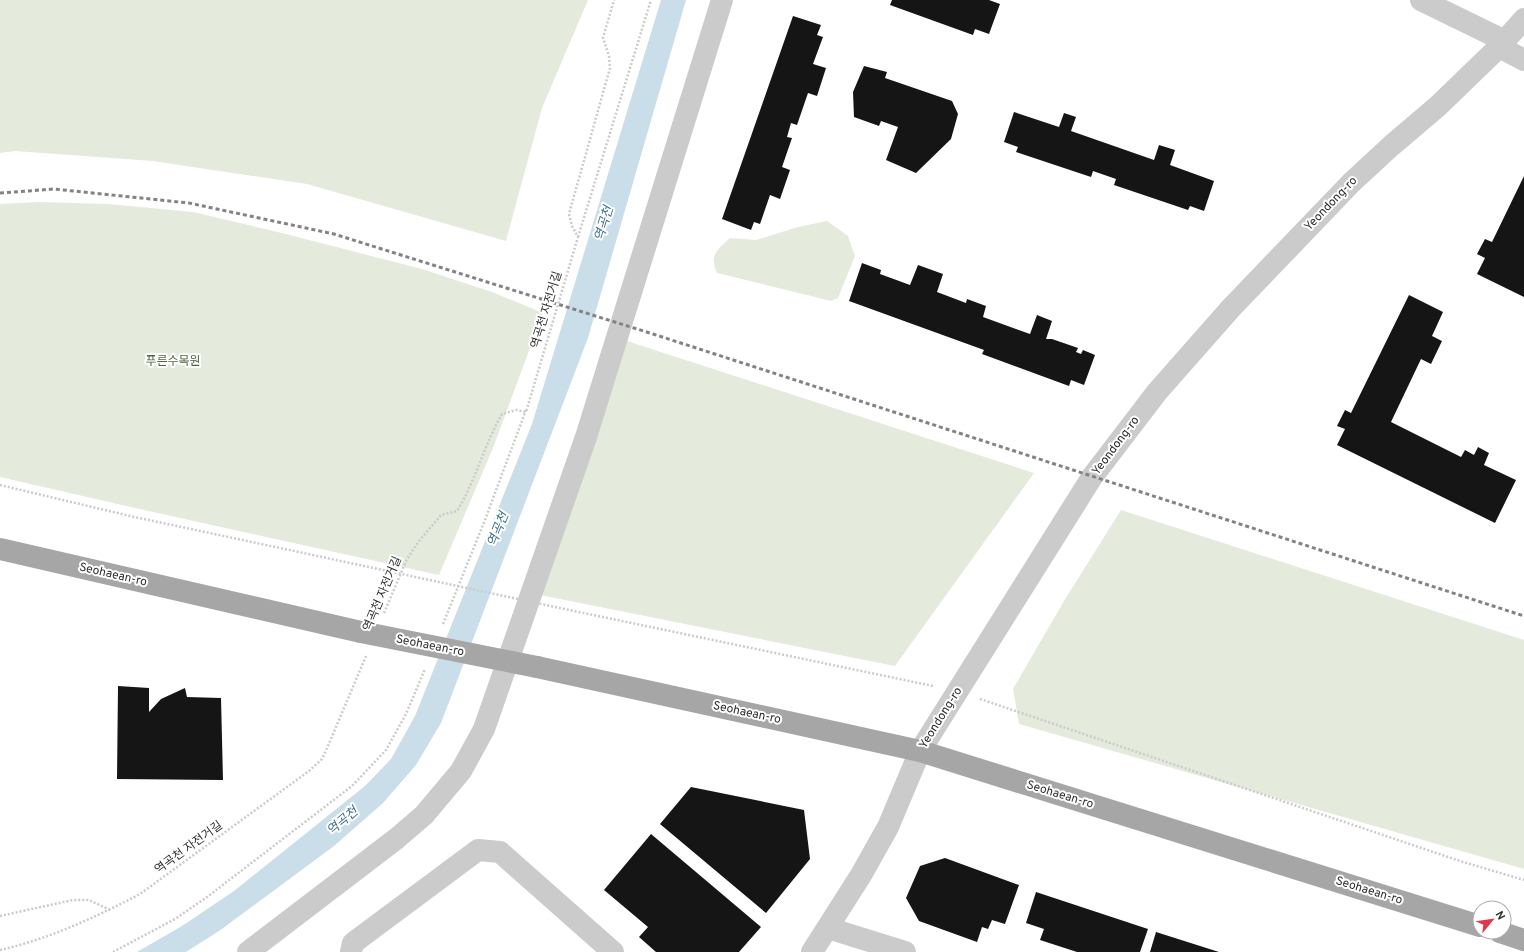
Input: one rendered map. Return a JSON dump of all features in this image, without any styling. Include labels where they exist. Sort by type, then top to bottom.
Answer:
[{"type":"main road","name":"Seohaean-ro","points":[[0,549],[364,642],[537,666],[920,751],[1472,924]]},
{"type":"main road","points":[[1512,936],[1524,940]]},
{"type":"street","points":[[248,952],[396,839],[424,815],[461,772],[484,729],[586,437],[722,0]]},
{"type":"street","points":[[1421,0],[1502,44],[1524,60]]},
{"type":"street","name":"Yeondong-ro","points":[[812,952],[828,928],[888,827],[920,751],[1092,477],[1157,392],[1232,308],[1351,183],[1438,106],[1502,44],[1524,19]]},
{"type":"street","points":[[350,952],[353,943],[478,850],[500,852],[606,950]]},
{"type":"street","points":[[828,928],[905,952]]},
{"type":"path","points":[[578,237],[572,226],[569,214],[610,68],[609,56],[603,38],[614,0]]},
{"type":"path","points":[[441,628],[485,520],[526,412],[651,0]]},
{"type":"path","name":"역곡천 자전거길","points":[[383,616],[407,558],[441,515],[457,511],[466,495],[493,430],[502,414],[516,410],[526,412]]},
{"type":"path","points":[[0,485],[137,518],[958,691],[1460,861],[1524,880]]},
{"type":"path","name":"역곡천 자전거길","points":[[0,950],[44,937],[110,910],[140,894],[309,771],[322,759],[364,642]]},
{"type":"path","points":[[113,952],[175,919],[207,897],[352,786],[386,750],[406,714],[427,664]]},
{"type":"path","points":[[0,916],[73,900],[89,900],[110,910]]},
{"type":"green space","points":[[0,0],[588,0],[542,108],[506,241],[307,184],[153,161],[15,151],[0,153]]},
{"type":"green space","name":"푸른수목원","points":[[39,202],[108,204],[193,212],[422,269],[492,292],[543,313],[493,448],[439,575],[0,477],[0,204]]},
{"type":"green space","points":[[827,221],[848,236],[855,256],[838,298],[831,301],[717,273],[714,257],[721,246],[730,238],[756,240],[798,227]]},
{"type":"green space","points":[[627,341],[1034,473],[895,666],[535,594]]},
{"type":"green space","points":[[1121,510],[1524,640],[1524,869],[1019,724],[1013,689],[1064,601]]},
{"type":"water","name":"역곡천","points":[[661,0],[686,0],[588,338],[441,723],[416,765],[383,803],[334,846],[219,931],[186,952],[137,952],[182,926],[234,891],[365,786],[391,759],[415,716],[532,424]]},
{"type":"building","points":[[892,0],[989,0],[1000,4],[989,34],[975,29],[973,35],[890,5]]},
{"type":"building","points":[[793,16],[821,25],[817,35],[823,37],[813,64],[826,68],[817,96],[808,93],[797,125],[791,123],[787,137],[792,138],[782,167],[790,170],[780,199],[770,195],[760,224],[754,222],[751,230],[722,219]]},
{"type":"building","points":[[864,66],[887,72],[885,78],[952,101],[958,114],[951,139],[916,173],[886,160],[898,127],[881,121],[879,126],[854,117],[853,92]]},
{"type":"building","points":[[1014,112],[1059,127],[1064,113],[1076,117],[1071,131],[1154,160],[1159,145],[1175,150],[1170,165],[1214,181],[1204,211],[1190,206],[1188,210],[1114,185],[1116,179],[1093,171],[1091,177],[1016,152],[1018,147],[1004,142]]},
{"type":"building","points":[[1524,176],[1524,297],[1477,274],[1485,258],[1477,254],[1485,239],[1492,242]]},
{"type":"building","points":[[862,263],[881,270],[880,274],[910,285],[918,265],[943,274],[937,292],[966,303],[967,299],[986,306],[983,317],[1030,334],[1037,315],[1052,321],[1046,339],[1052,339],[1078,348],[1076,352],[1081,354],[1083,350],[1095,355],[1084,385],[1071,380],[1069,386],[982,354],[984,350],[849,301]]},
{"type":"building","points":[[1409,295],[1443,312],[1432,336],[1442,341],[1431,364],[1421,359],[1391,422],[1461,457],[1465,450],[1474,455],[1478,447],[1489,453],[1484,465],[1516,480],[1495,523],[1337,445],[1345,429],[1337,426],[1345,410],[1351,413]]},
{"type":"building","points":[[118,686],[149,688],[149,712],[161,699],[185,688],[187,697],[221,698],[223,780],[117,779]]},
{"type":"building","points":[[691,787],[804,810],[810,859],[766,913],[660,824]]},
{"type":"building","points":[[651,834],[761,927],[739,952],[656,952],[639,937],[648,927],[604,890]]},
{"type":"building","points":[[945,858],[1019,885],[1005,924],[992,920],[988,929],[982,927],[977,942],[919,921],[906,898],[920,866]]},
{"type":"building","points":[[1036,892],[1148,929],[1140,952],[1077,952],[1040,940],[1044,929],[1026,923]]},
{"type":"building","points":[[1156,932],[1219,952],[1150,952]]},
{"type":"railway","points":[[0,193],[54,189],[189,203],[334,234],[653,334],[1524,616]]}]
